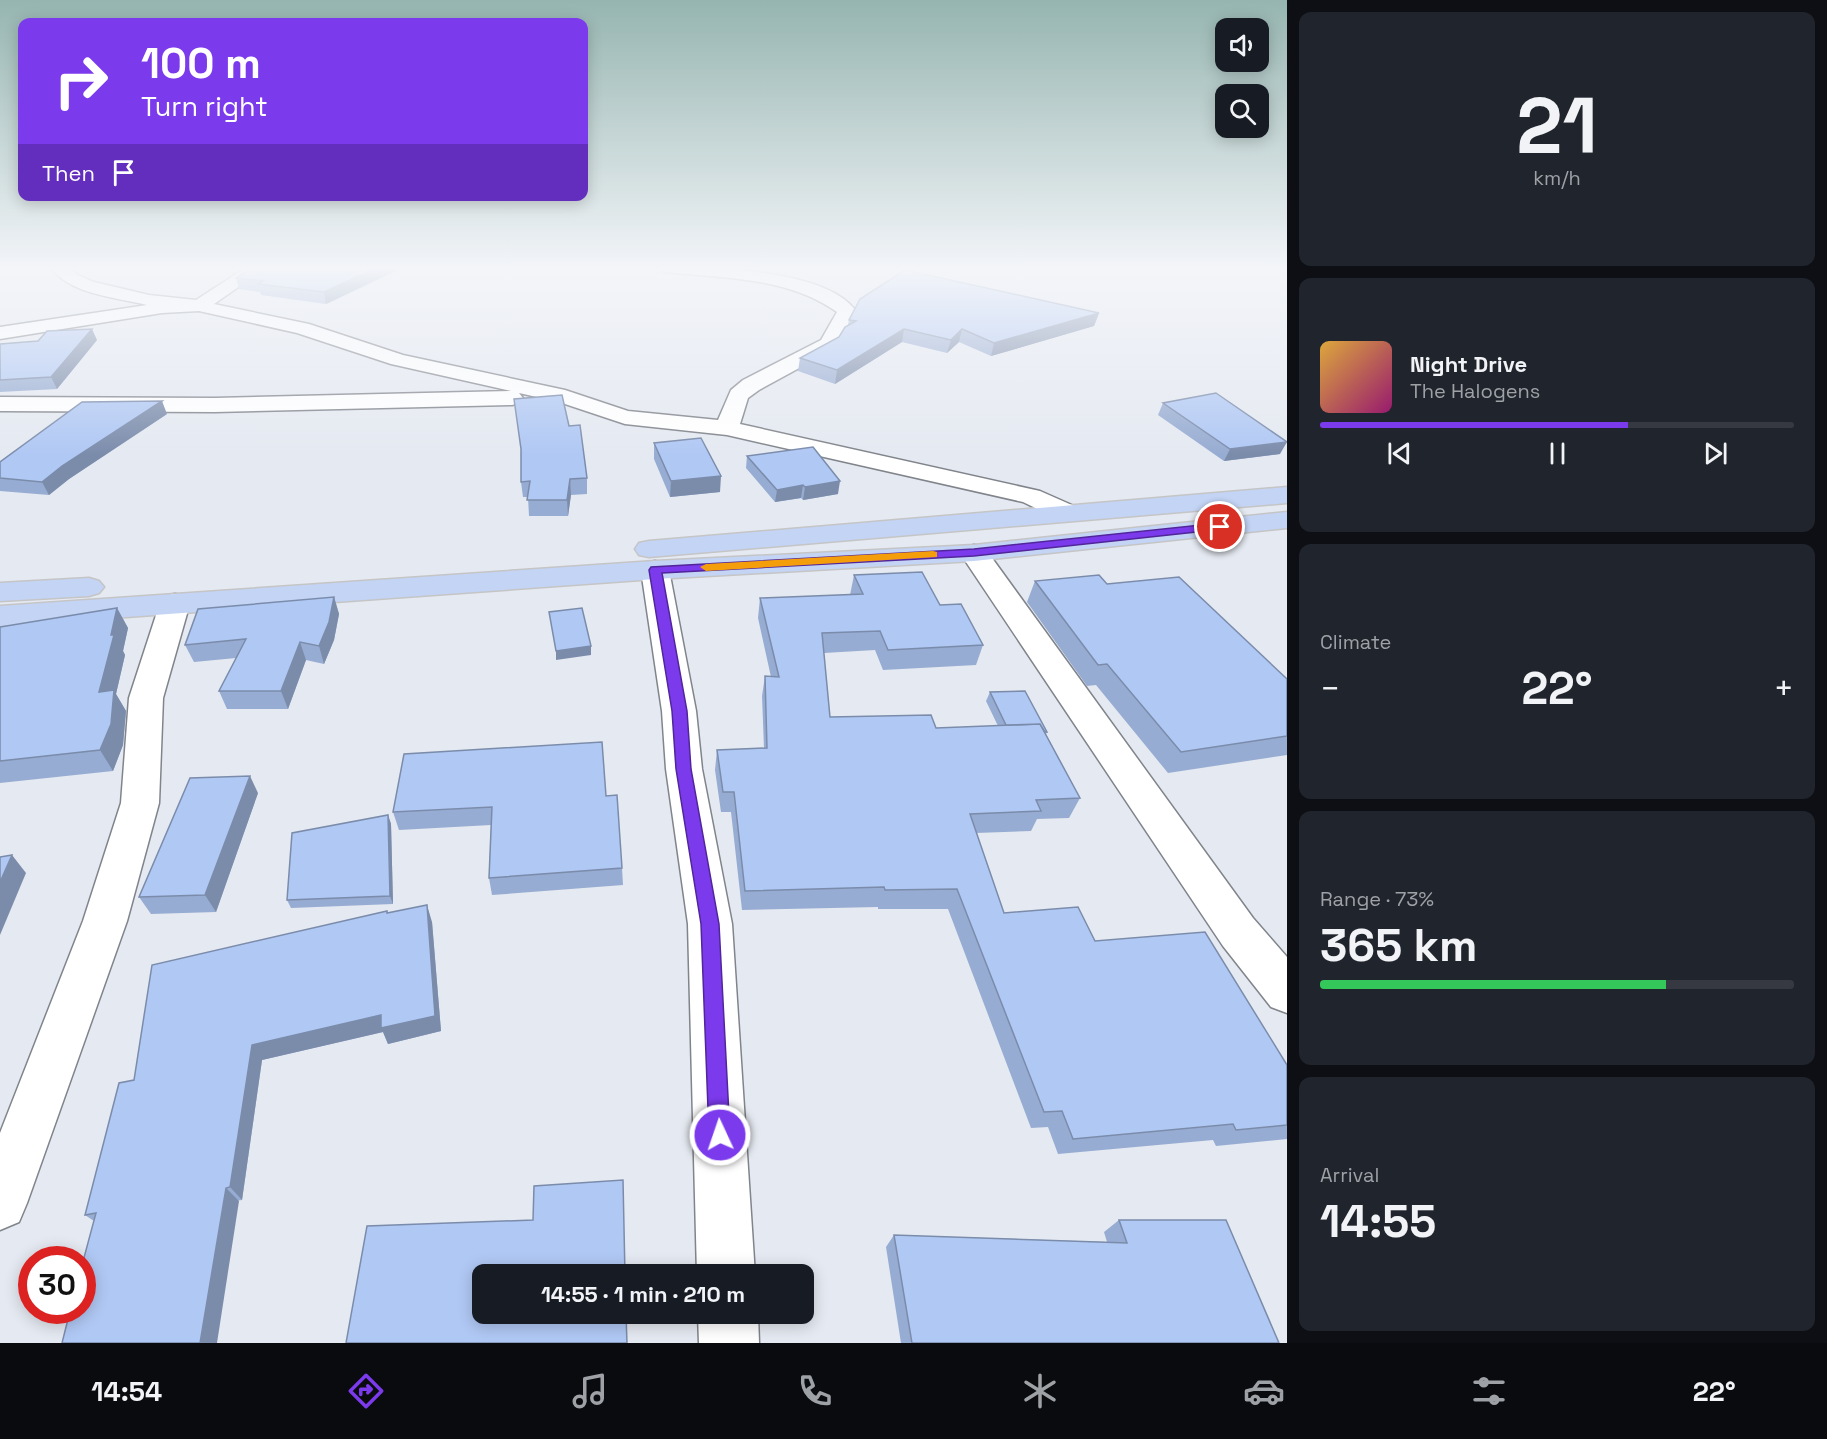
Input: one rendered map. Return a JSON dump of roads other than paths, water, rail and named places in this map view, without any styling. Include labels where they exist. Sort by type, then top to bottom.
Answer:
[{"type":"main road","points":[[0,592],[500,562],[1065,512],[1287,495]]},
{"type":"main road","points":[[0,616],[655,570],[974,553],[1287,520]]},
{"type":"street","points":[[0,333],[22,330]]},
{"type":"street","points":[[307,330],[398,360],[564,397],[625,417],[727,428],[1031,496],[1065,512]]},
{"type":"street","points":[[727,428],[739,395],[751,385],[829,344],[837,330]]},
{"type":"street","points":[[0,404],[215,405],[564,397]]},
{"type":"street","points":[[974,553],[1238,932],[1287,991]]},
{"type":"street","points":[[655,570],[680,711],[684,769],[710,924],[725,1264]]},
{"type":"street","points":[[0,1203],[105,921],[140,803],[146,698],[175,603]]},
{"type":"street","points":[[728,1324],[729,1343]]}]
